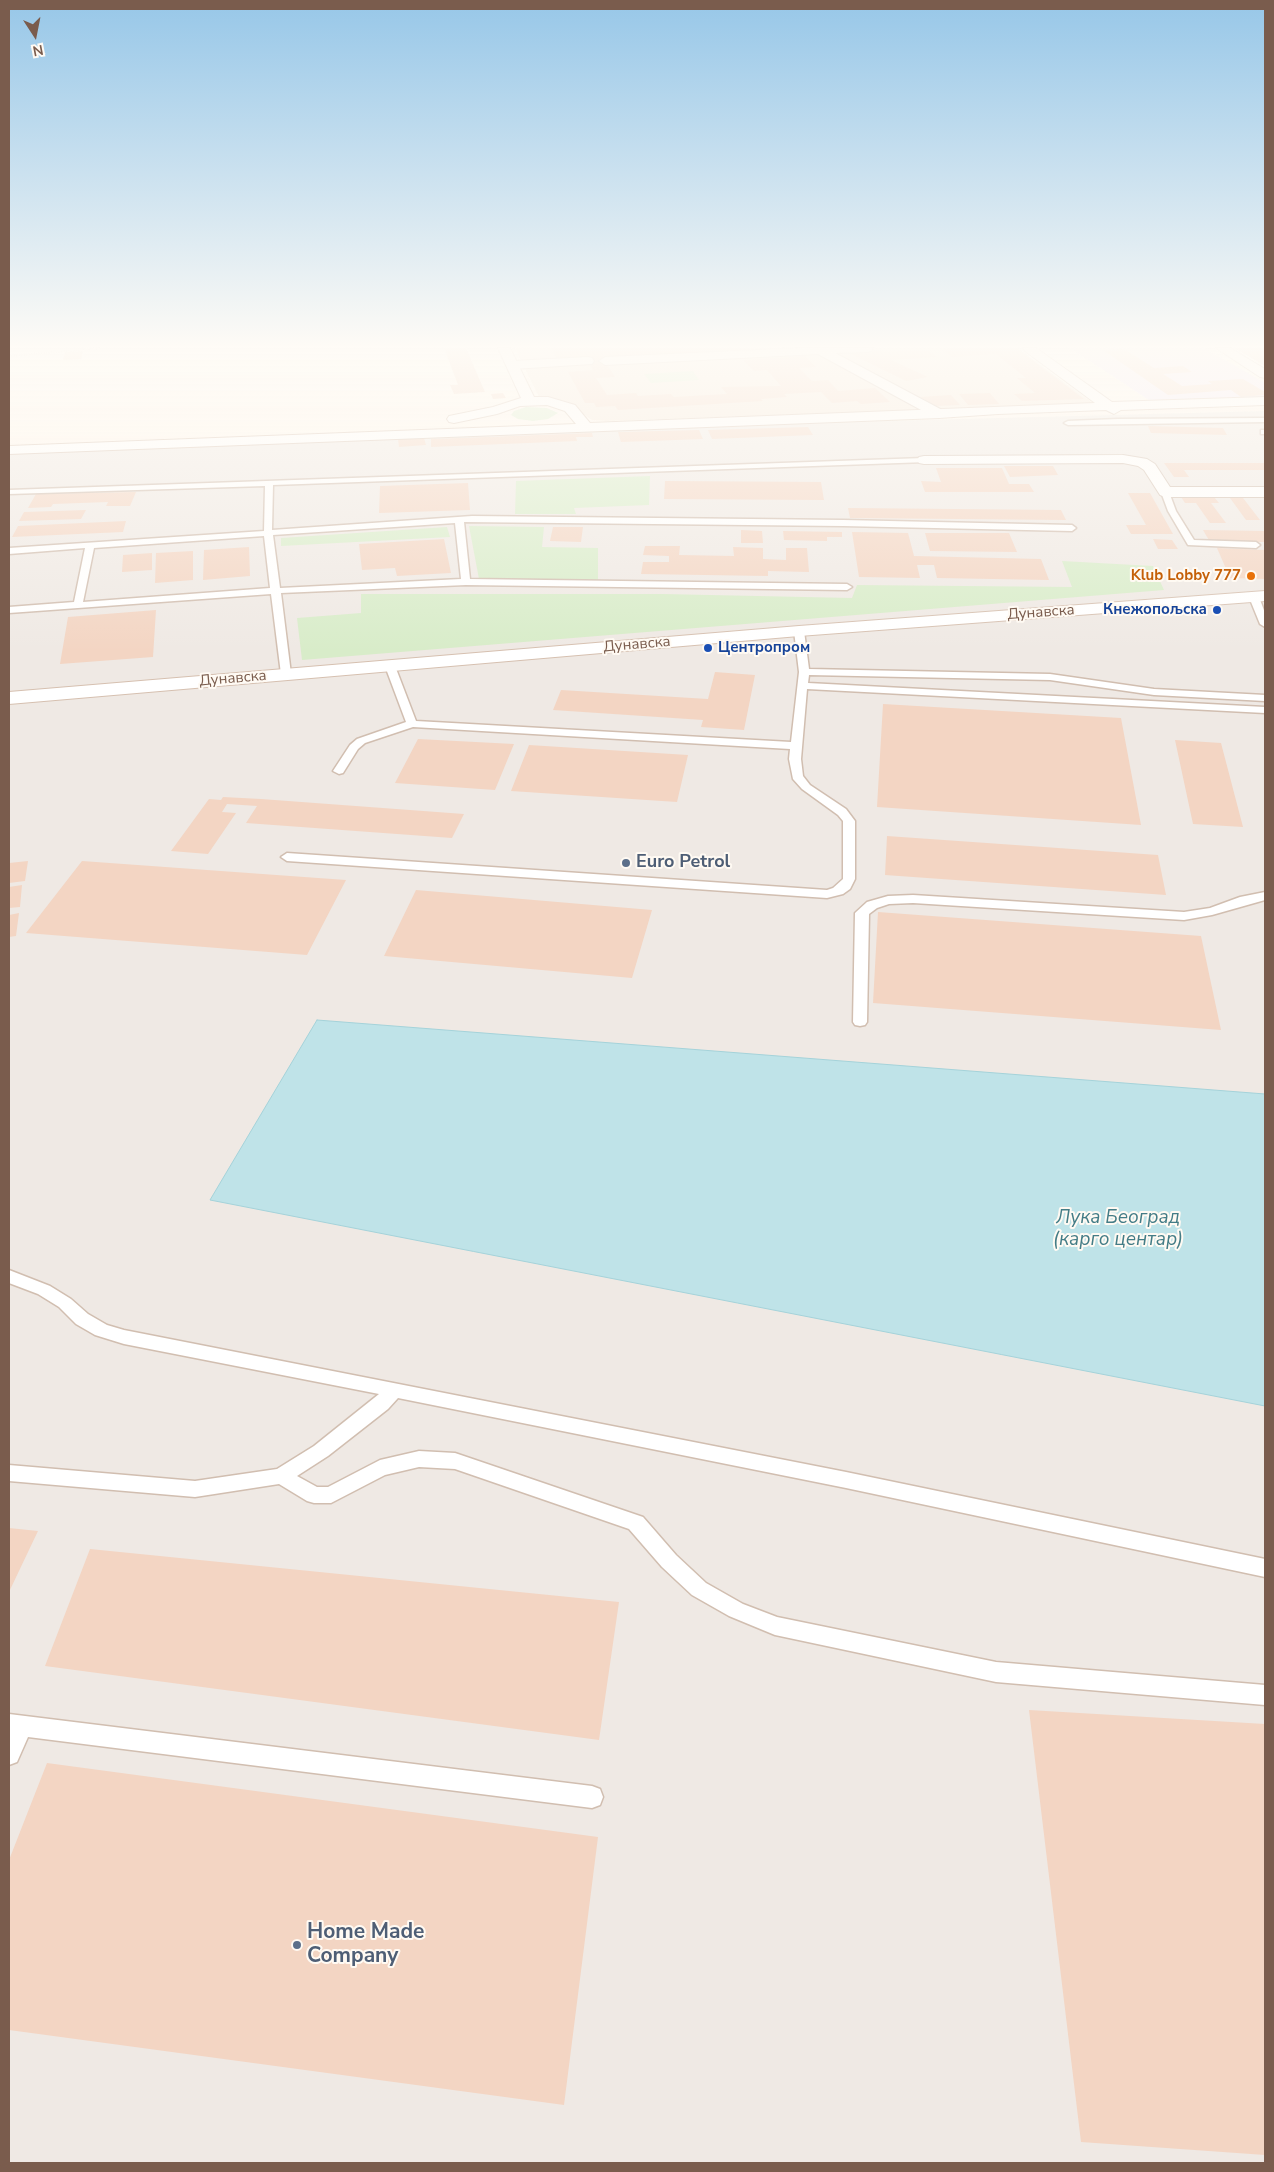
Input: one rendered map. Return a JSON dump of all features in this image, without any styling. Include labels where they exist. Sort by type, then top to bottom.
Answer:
[{"type":"street","points":[[9,450],[24,449]]},
{"type":"street","points":[[924,460],[1064,458],[1134,460],[1150,467],[1165,492],[1265,492]]},
{"type":"street","name":"Дунавска","points":[[9,698],[799,631],[1260,597]]},
{"type":"lane","points":[[9,492],[924,460]]},
{"type":"lane","points":[[269,483],[268,532],[286,674]]},
{"type":"lane","points":[[1165,492],[1172,511],[1192,545],[1256,545]]},
{"type":"lane","points":[[9,551],[459,520],[608,519],[1072,528]]},
{"type":"lane","points":[[459,520],[466,582]]},
{"type":"lane","points":[[78,605],[90,545]]},
{"type":"lane","points":[[9,610],[275,591],[466,582],[847,587]]},
{"type":"lane","points":[[1260,597],[1265,624]]},
{"type":"lane","points":[[287,858],[827,894],[838,891],[845,886],[848,879],[849,821],[842,812],[806,787],[797,777],[797,746],[804,672],[799,631]]},
{"type":"lane","points":[[390,666],[412,724]]},
{"type":"lane","points":[[804,672],[1050,677],[1154,692],[1265,698]]},
{"type":"lane","points":[[803,686],[1265,710]]},
{"type":"lane","points":[[339,770],[354,747],[361,741],[412,724],[797,746]]},
{"type":"lane","points":[[860,1022],[862,913],[872,905],[888,900],[913,899],[1184,916],[1212,911],[1245,900],[1265,896]]},
{"type":"lane","points":[[9,1276],[44,1290],[65,1303],[82,1319],[100,1330],[124,1337],[846,1480],[1265,1568]]},
{"type":"lane","points":[[9,1473],[194,1489],[281,1476],[321,1450],[381,1404],[394,1390]]},
{"type":"lane","points":[[281,1476],[314,1495],[331,1495],[380,1468],[419,1460],[454,1461],[636,1523],[669,1561],[699,1588],[736,1610],[775,1626],[996,1672],[1265,1695]]},
{"type":"lane","points":[[9,1755],[16,1724],[592,1797]]},
{"type":"shaded area","points":[[74,449],[1265,449],[1265,2163],[9,2163],[9,452]]},
{"type":"green space","points":[[650,476],[649,505],[574,508],[576,514],[515,514],[516,481]]},
{"type":"green space","points":[[469,526],[544,527],[542,547],[598,548],[598,581],[479,579]]},
{"type":"green space","points":[[447,527],[450,537],[281,546],[281,538]]},
{"type":"green space","points":[[1062,561],[1153,566],[1164,590],[302,660],[297,618],[361,613],[361,594],[663,594],[852,598],[857,585],[1072,587]]},
{"type":"water","name":"Лука Београд (карго центар)","points":[[317,1020],[1265,1094],[1265,1406],[210,1200]]},
{"type":"building","points":[[1164,463],[1265,463],[1265,470],[1184,470],[1189,477],[1174,477]]},
{"type":"building","points":[[1004,466],[1053,466],[1058,475],[1010,477]]},
{"type":"building","points":[[936,468],[1002,468],[1009,484],[1029,484],[1034,492],[925,492],[921,481],[941,482]]},
{"type":"building","points":[[665,481],[821,482],[824,500],[664,499]]},
{"type":"building","points":[[468,483],[470,510],[379,513],[380,486]]},
{"type":"building","points":[[136,492],[130,506],[106,506],[108,502],[53,504],[51,507],[28,508],[36,494]]},
{"type":"building","points":[[1128,493],[1150,493],[1173,534],[1131,534],[1126,525],[1146,525]]},
{"type":"building","points":[[1181,497],[1214,497],[1219,503],[1211,503],[1226,523],[1210,523],[1196,503],[1185,503]]},
{"type":"building","points":[[1230,498],[1243,498],[1260,520],[1246,520]]},
{"type":"building","points":[[848,508],[1061,510],[1066,520],[850,518]]},
{"type":"building","points":[[86,510],[81,519],[19,521],[24,512]]},
{"type":"building","points":[[126,521],[123,532],[12,537],[18,526]]},
{"type":"building","points":[[553,527],[583,527],[581,542],[550,541]]},
{"type":"building","points":[[741,530],[762,531],[763,543],[741,543]]},
{"type":"building","points":[[1203,530],[1264,531],[1265,542],[1210,542]]},
{"type":"building","points":[[783,531],[842,532],[842,537],[827,537],[827,541],[784,540]]},
{"type":"building","points":[[852,532],[908,533],[914,556],[1041,559],[1049,580],[937,578],[934,565],[917,565],[920,578],[859,577]]},
{"type":"building","points":[[925,533],[1009,533],[1017,552],[930,551]]},
{"type":"building","points":[[444,539],[451,573],[397,576],[395,568],[362,570],[359,544]]},
{"type":"building","points":[[1153,539],[1172,540],[1178,549],[1158,549]]},
{"type":"building","points":[[645,546],[680,546],[679,555],[734,556],[733,547],[763,548],[763,559],[786,560],[786,548],[807,548],[809,572],[768,571],[768,576],[641,574],[643,562],[669,562],[669,556],[643,555]]},
{"type":"building","points":[[249,547],[250,576],[203,580],[204,550]]},
{"type":"building","points":[[1217,548],[1265,550],[1265,579],[1230,578]]},
{"type":"building","points":[[193,551],[193,580],[155,583],[156,553]]},
{"type":"building","points":[[152,553],[152,570],[122,572],[123,555]]},
{"type":"building","points":[[156,610],[153,657],[60,664],[68,617]]},
{"type":"building","points":[[715,672],[755,675],[744,730],[701,727],[703,720],[553,710],[561,690],[708,699]]},
{"type":"building","points":[[883,704],[1121,718],[1141,825],[877,807]]},
{"type":"building","points":[[418,739],[514,744],[495,790],[395,783]]},
{"type":"building","points":[[1175,740],[1221,743],[1243,827],[1193,824]]},
{"type":"building","points":[[529,745],[688,755],[677,802],[511,791]]},
{"type":"building","points":[[223,797],[464,814],[452,838],[246,823],[257,806],[227,804],[222,812],[236,813],[208,854],[171,851],[209,799],[221,800]]},
{"type":"building","points":[[887,836],[1158,855],[1166,895],[885,875]]},
{"type":"building","points":[[28,861],[25,881],[9,883],[9,863]]},
{"type":"building","points":[[82,861],[346,880],[307,955],[26,933]]},
{"type":"building","points":[[22,885],[20,907],[9,908],[9,887]]},
{"type":"building","points":[[416,890],[652,910],[632,978],[384,956]]},
{"type":"building","points":[[878,912],[1201,936],[1221,1030],[873,1003]]},
{"type":"building","points":[[19,913],[16,936],[9,937],[9,915]]},
{"type":"building","points":[[9,1528],[38,1531],[9,1592]]},
{"type":"building","points":[[90,1549],[619,1602],[599,1740],[45,1666]]},
{"type":"building","points":[[1029,1710],[1265,1724],[1265,2155],[1081,2142]]},
{"type":"building","name":"Home Made Company","points":[[47,1763],[598,1837],[564,2105],[9,2030],[9,1860]]},
{"type":"place","name":"Klub Lobby 777","points":[[1251,576]]},
{"type":"place","name":"Кнежопољска","points":[[1217,610]]},
{"type":"place","name":"Центропром","points":[[708,648]]},
{"type":"place","name":"Euro Petrol","points":[[626,863]]},
{"type":"place","name":"Home Made Company","points":[[297,1945]]}]
